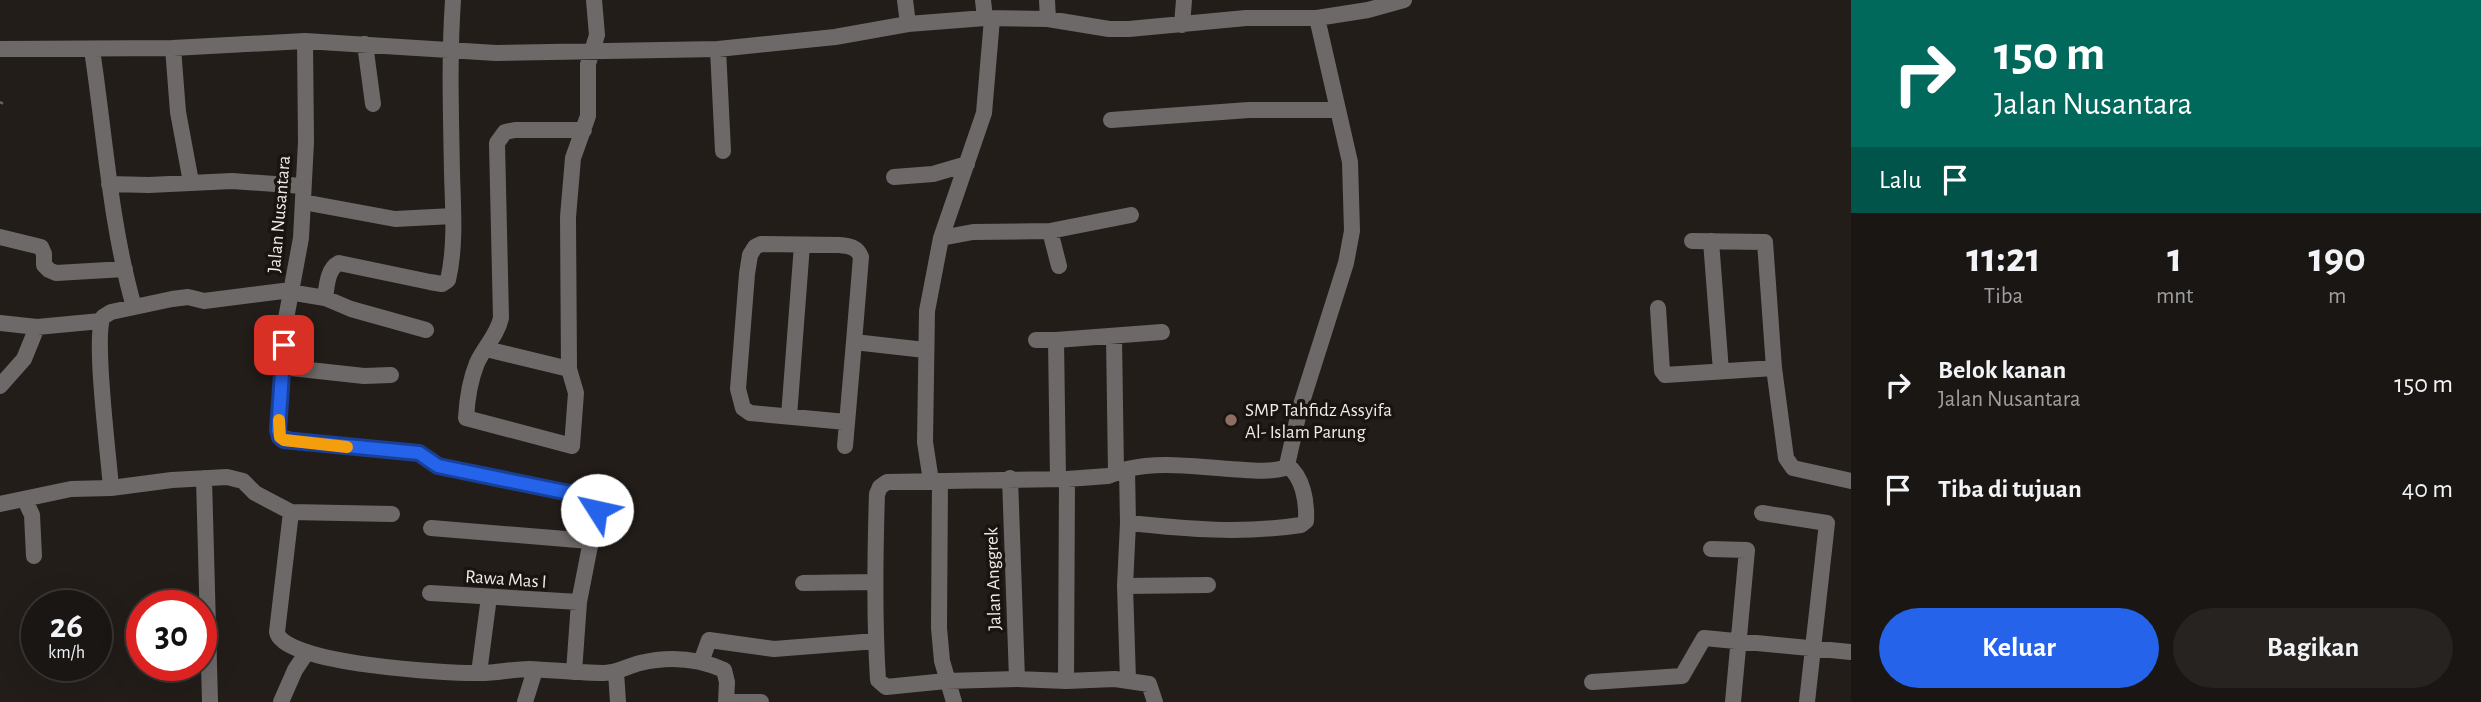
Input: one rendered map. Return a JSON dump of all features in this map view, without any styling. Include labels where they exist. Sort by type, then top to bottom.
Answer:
[{"type":"street","points":[[325,298],[330,273],[333,266],[339,263],[430,282],[446,282],[452,264],[450,49],[453,0]]},
{"type":"street","points":[[584,130],[515,130],[505,132],[497,143],[501,318],[498,330],[477,361],[471,381],[466,418],[572,446],[576,393],[569,369],[567,273],[570,176],[577,144],[584,130],[588,116],[588,64],[597,36],[594,0]]},
{"type":"street","points":[[905,0],[908,24]]},
{"type":"street","points":[[954,702],[946,681],[939,628],[935,481],[925,442],[925,350],[927,311],[941,238],[982,124],[987,101],[989,19],[983,0]]},
{"type":"street","points":[[1047,0],[1048,19]]},
{"type":"street","points":[[1182,25],[1184,0]]},
{"type":"street","points":[[0,49],[173,48],[305,41],[496,53],[718,49],[835,37],[908,24],[989,19],[1048,19],[1109,29],[1154,28],[1325,11],[1368,10],[1404,0]]},
{"type":"street","points":[[1155,702],[1149,684],[1128,680],[946,681],[886,687],[881,684],[878,680],[874,582],[877,494],[880,487],[887,482],[1108,476],[1140,466],[1175,465],[1265,471],[1284,468],[1287,465],[1300,408],[1342,276],[1352,231],[1349,162],[1338,110],[1325,11]]},
{"type":"street","name":"Jalan Nusantara","points":[[305,41],[306,142],[301,238],[285,324],[278,430],[280,437],[284,440],[419,453],[438,466],[594,498],[597,510],[579,602],[574,672]]},
{"type":"street","points":[[365,44],[373,104]]},
{"type":"street","points":[[173,48],[178,112],[191,182]]},
{"type":"street","points":[[718,49],[723,151]]},
{"type":"street","points":[[92,50],[109,184],[134,307]]},
{"type":"street","points":[[1111,120],[1249,110],[1338,110]]},
{"type":"street","points":[[894,177],[933,174],[967,164]]},
{"type":"street","points":[[109,184],[232,181],[303,194],[395,219],[453,216]]},
{"type":"street","points":[[941,238],[974,232],[1050,232],[1131,215]]},
{"type":"street","points":[[1050,232],[1059,266]]},
{"type":"street","points":[[0,237],[41,247],[44,265],[49,271],[56,273],[125,269]]},
{"type":"street","points":[[1692,241],[1765,242],[1774,368],[1786,458],[1789,464],[1806,472],[1851,481]]},
{"type":"street","points":[[1711,241],[1721,371]]},
{"type":"street","points":[[845,446],[861,257],[859,252],[850,246],[761,244],[755,247],[750,255],[738,389],[743,408],[750,412],[846,422]]},
{"type":"street","points":[[789,415],[802,244]]},
{"type":"street","points":[[0,323],[37,327],[100,321],[111,312],[188,297],[204,301],[291,291],[325,298],[351,309],[426,330]]},
{"type":"street","points":[[1658,308],[1663,373],[1668,375],[1774,368]]},
{"type":"street","points":[[100,321],[102,387],[111,488]]},
{"type":"street","points":[[0,386],[24,359],[37,327]]},
{"type":"street","points":[[1035,340],[1056,341],[1162,332]]},
{"type":"street","points":[[1114,337],[1121,470],[1128,523],[1125,586],[1128,680]]},
{"type":"street","points":[[1056,341],[1066,681]]},
{"type":"street","points":[[854,342],[925,350]]},
{"type":"street","points":[[486,349],[569,369]]},
{"type":"street","points":[[282,367],[364,376],[391,374]]},
{"type":"street","points":[[1128,523],[1198,530],[1261,531],[1301,526],[1306,521],[1306,513],[1301,483],[1296,472],[1287,465]]},
{"type":"street","points":[[204,478],[210,702]]},
{"type":"street","points":[[0,504],[71,489],[111,488],[172,480],[237,478],[255,493],[291,512],[392,514]]},
{"type":"street","name":"Jalan Anggrek","points":[[1010,478],[1017,679]]},
{"type":"street","points":[[25,500],[32,515],[34,556]]},
{"type":"street","points":[[291,512],[277,632],[284,644],[326,658],[479,673],[535,670],[616,672],[667,659],[701,662],[724,670],[727,682],[726,702],[761,702]]},
{"type":"street","points":[[1762,513],[1827,523],[1807,702]]},
{"type":"street","points":[[431,528],[590,541]]},
{"type":"street","points":[[1711,549],[1747,550],[1733,702]]},
{"type":"street","points":[[803,583],[874,582]]},
{"type":"street","points":[[1125,586],[1208,585]]},
{"type":"street","name":"Rawa Mas I","points":[[430,593],[579,602]]},
{"type":"street","points":[[479,673],[489,597]]},
{"type":"street","points":[[1592,682],[1682,676],[1704,638],[1851,652]]},
{"type":"street","points":[[701,662],[709,640],[774,649],[876,641]]},
{"type":"street","points":[[281,702],[295,670],[307,652]]},
{"type":"street","points":[[525,702],[535,670]]},
{"type":"street","points":[[616,672],[618,702]]},
{"type":"path","points":[[0,102],[5,105]]},
{"type":"slow traffic","points":[[279,420],[278,430],[284,440],[347,447]]},
{"type":"place","name":"SMP Tahfidz Assyifa Al- Islam Parung","points":[[1231,420]]},
{"type":"route","points":[[284,345],[278,430],[284,440],[419,453],[438,466],[588,496],[594,498],[597,510]]}]
